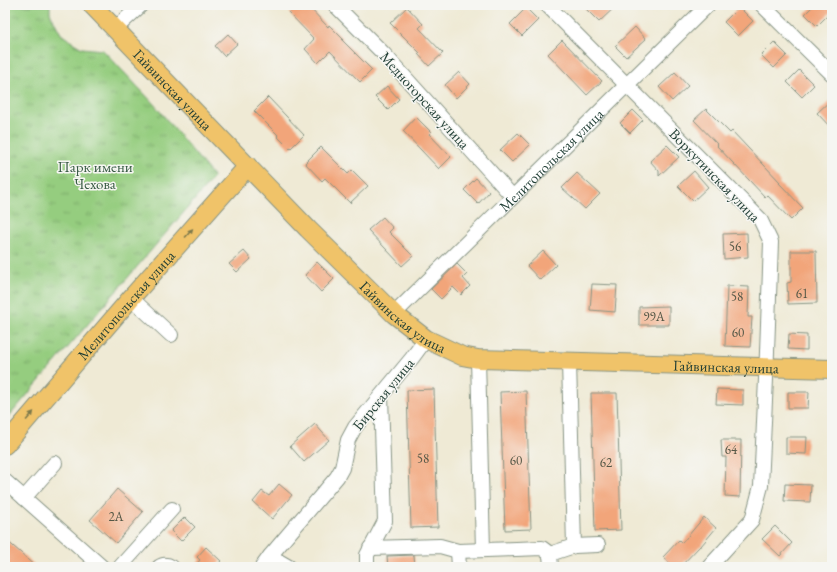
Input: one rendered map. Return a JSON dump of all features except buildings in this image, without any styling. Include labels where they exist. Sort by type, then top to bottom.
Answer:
[{"type":"main road","name":"Гайвинская улица","points":[[92,5],[308,228],[394,314],[426,339],[462,356],[478,359],[832,370]]},
{"type":"main road","name":"Мелитопольская улица","points":[[5,445],[131,298],[248,166]]},
{"type":"street","points":[[115,29],[141,5]]},
{"type":"street","name":"Медногорская улица","points":[[335,5],[384,54],[513,197]]},
{"type":"street","name":"Воркутинская улица","points":[[547,5],[760,219],[771,242],[761,486],[752,520],[709,567]]},
{"type":"street","name":"Мелитопольская улица","points":[[394,314],[708,5]]},
{"type":"street","points":[[762,5],[832,74]]},
{"type":"street","points":[[131,298],[171,335]]},
{"type":"street","name":"Бирская улица","points":[[266,561],[337,477],[342,468],[350,434],[426,339]]},
{"type":"street","points":[[478,359],[483,550]]},
{"type":"street","points":[[569,362],[574,546]]},
{"type":"street","points":[[367,567],[367,555],[385,521],[381,396]]},
{"type":"street","points":[[24,498],[55,463]]},
{"type":"street","points":[[5,481],[102,567]]},
{"type":"street","points":[[120,567],[172,509]]},
{"type":"street","points":[[370,548],[440,546],[458,551],[542,548],[550,561],[574,546],[598,545]]},
{"type":"street","points":[[458,551],[459,567]]},
{"type":"street","points":[[266,561],[289,567]]},
{"type":"street","points":[[159,567],[162,565],[172,567]]},
{"type":"green space","name":"Парк имени Чехова","points":[[5,5],[50,5],[50,13],[61,34],[82,48],[103,50],[153,103],[214,177],[5,421]]}]
